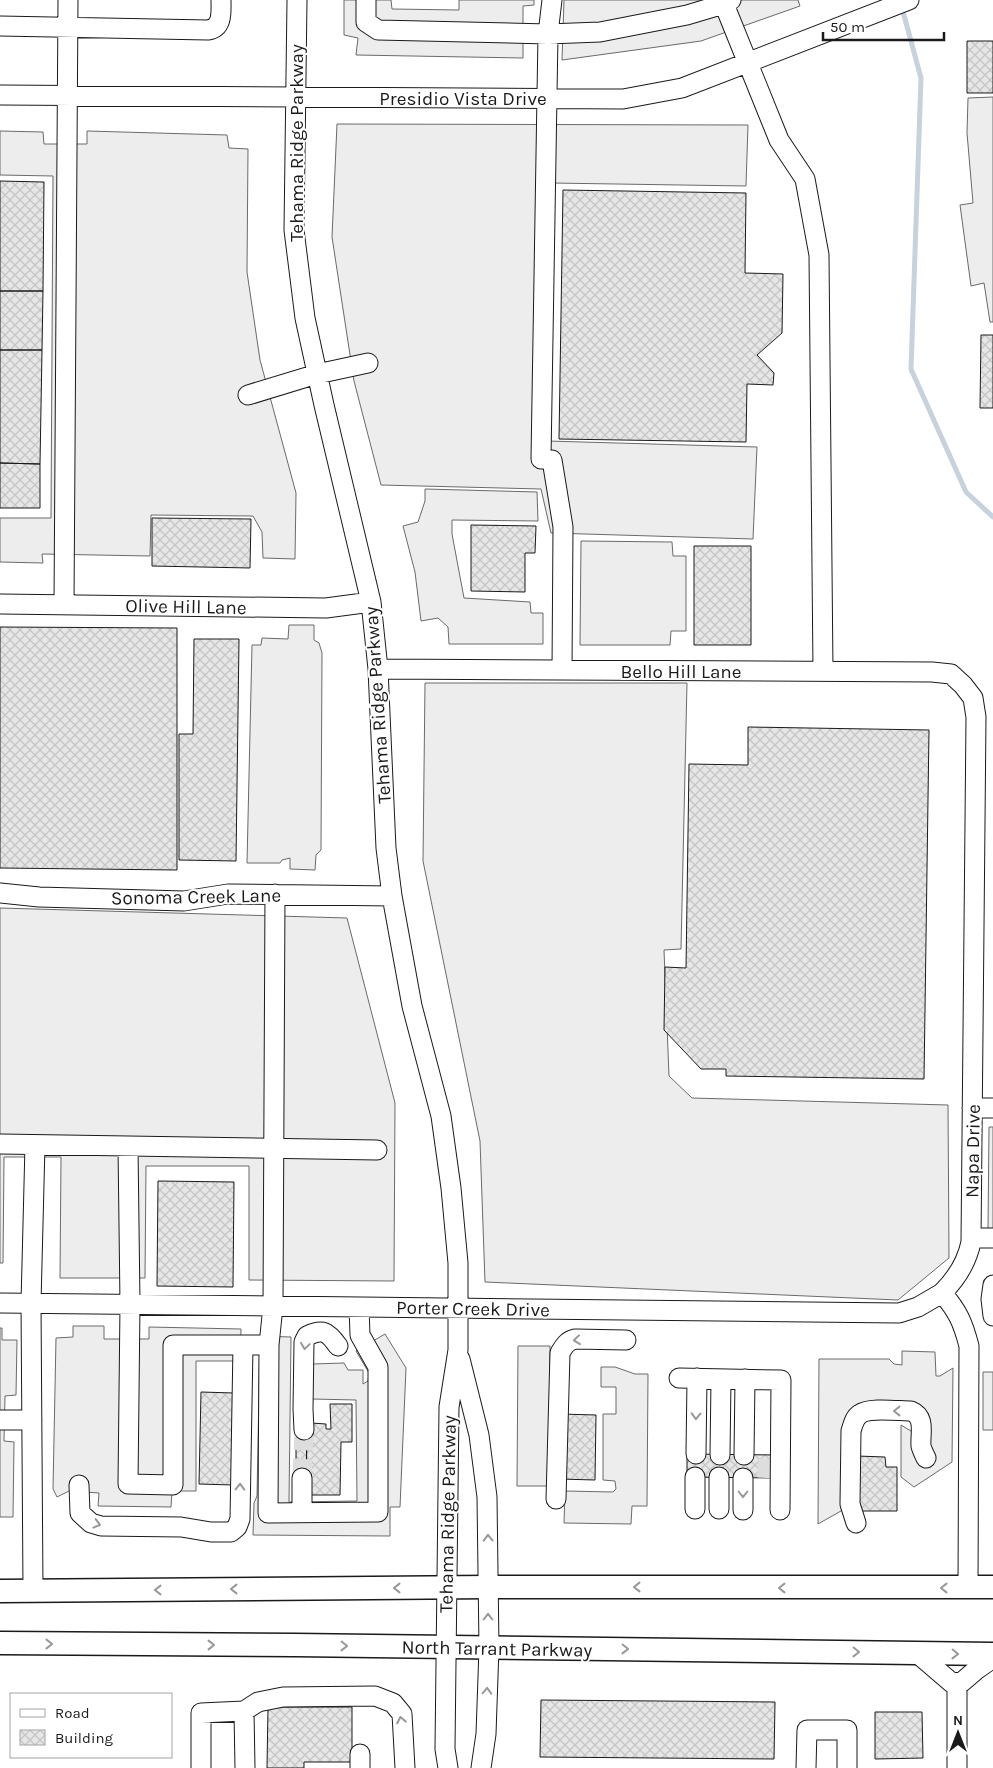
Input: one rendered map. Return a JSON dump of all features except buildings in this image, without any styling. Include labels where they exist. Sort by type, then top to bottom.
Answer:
[{"type":"main road","points":[[0,1591],[488,1587],[993,1587]]},
{"type":"main road","name":"North Tarrant Parkway","points":[[0,1643],[993,1654]]},
{"type":"street","points":[[64,604],[68,0]]},
{"type":"street","points":[[0,26],[213,30],[218,26],[221,0]]},
{"type":"street","name":"Tehama Ridge Parkway","points":[[297,0],[294,230],[305,318],[371,602],[378,669],[386,848],[392,896],[412,1006],[441,1116],[451,1188],[458,1263],[458,1350],[449,1407],[445,1647],[445,1749],[448,1768]]},
{"type":"street","points":[[366,0],[366,22],[378,30],[548,34],[600,32],[687,14],[727,2],[779,140],[805,179],[819,255],[823,671]]},
{"type":"street","points":[[552,0],[548,34],[547,98],[547,459],[563,527],[562,670]]},
{"type":"street","name":"Presidio Vista Drive","points":[[0,95],[623,99],[682,88],[909,0]]},
{"type":"street","points":[[248,395],[317,374],[368,363]]},
{"type":"street","name":"Olive Hill Lane","points":[[0,604],[326,608],[371,602]]},
{"type":"street","name":"Bello Hill Lane","points":[[378,669],[932,672],[951,674],[973,698]]},
{"type":"street","name":"Napa Drive","points":[[942,1293],[952,1283],[968,1255],[971,1238],[976,727],[973,698]]},
{"type":"street","name":"Sonoma Creek Lane","points":[[0,893],[39,897],[184,901],[228,894],[392,896]]},
{"type":"street","points":[[276,894],[273,1306],[269,1345],[268,1513],[378,1512],[378,1367],[360,1335],[359,1307]]},
{"type":"street","points":[[972,1108],[993,1108]]},
{"type":"street","points":[[0,1144],[377,1150]]},
{"type":"street","points":[[33,1590],[32,1303],[35,1145]]},
{"type":"street","points":[[128,1146],[130,1304],[128,1484],[173,1485],[173,1345],[269,1345]]},
{"type":"street","points":[[971,1238],[993,1238]]},
{"type":"street","points":[[993,1285],[991,1298],[993,1316]]},
{"type":"street","points":[[942,1293],[956,1309],[969,1346],[968,1588]]},
{"type":"street","name":"Porter Creek Drive","points":[[0,1303],[899,1313],[918,1307],[942,1293]]},
{"type":"street","points":[[304,1430],[304,1342],[307,1336],[315,1332],[325,1332],[338,1346]]},
{"type":"street","points":[[556,1499],[560,1353],[564,1345],[570,1340],[575,1339],[626,1340]]},
{"type":"street","points":[[79,1485],[80,1513],[91,1523],[101,1526],[181,1527],[211,1532],[231,1532],[238,1526],[240,1519],[243,1345]]},
{"type":"street","name":"Tehama Ridge Parkway","points":[[458,1350],[478,1435],[487,1497],[488,1648],[486,1734],[481,1768]]},
{"type":"street","points":[[696,1454],[688,1378],[775,1380]]},
{"type":"street","points":[[720,1454],[721,1379]]},
{"type":"street","points":[[744,1455],[745,1380]]},
{"type":"street","points":[[768,1455],[775,1380]]},
{"type":"street","points":[[767,1478],[774,1510],[775,1380]]},
{"type":"street","points":[[856,1523],[850,1504],[851,1431],[854,1421],[859,1414],[866,1411],[911,1411],[915,1413],[920,1418],[922,1426],[921,1448],[926,1458]]},
{"type":"street","points":[[0,1420],[32,1420]]},
{"type":"street","points":[[695,1477],[695,1509]]},
{"type":"street","points":[[302,1478],[302,1512]]},
{"type":"street","points":[[719,1478],[719,1509]]},
{"type":"street","points":[[743,1510],[744,1478]]},
{"type":"street","points":[[917,1653],[952,1683],[957,1684],[993,1658]]},
{"type":"street","points":[[957,1684],[957,1768]]},
{"type":"street","points":[[201,1768],[201,1713],[244,1711],[258,1702],[283,1696],[375,1696],[393,1703],[402,1714],[405,1768]]},
{"type":"street","points":[[244,1711],[246,1768]]},
{"type":"street","points":[[806,1768],[807,1730],[847,1730],[847,1768]]},
{"type":"shaded area","points":[[344,0],[391,0],[392,9],[459,10],[459,0],[534,0],[534,5],[523,6],[523,58],[356,55],[358,38],[344,35]]},
{"type":"shaded area","points":[[564,0],[798,0],[800,6],[701,41],[562,60]]},
{"type":"shaded area","points":[[993,97],[993,322],[990,322],[984,283],[971,286],[960,205],[973,203],[967,133],[968,98]]},
{"type":"shaded area","points":[[337,124],[748,125],[746,186],[551,183],[547,441],[757,447],[753,539],[551,533],[541,489],[381,485],[354,381],[332,237]]},
{"type":"shaded area","points":[[0,131],[43,132],[44,144],[87,144],[87,131],[227,135],[229,148],[248,149],[247,272],[260,360],[296,493],[295,559],[263,558],[262,532],[253,516],[151,515],[150,556],[42,554],[43,563],[0,562],[0,518],[51,518],[53,176],[0,175]]},
{"type":"shaded area","points":[[425,489],[537,492],[538,521],[452,520],[452,534],[464,598],[530,602],[531,613],[543,613],[543,644],[449,644],[448,627],[438,618],[421,621],[415,572],[403,526],[418,522],[425,501]]},
{"type":"shaded area","points":[[581,541],[672,542],[673,556],[686,556],[686,631],[671,631],[670,645],[580,645]]},
{"type":"shaded area","points":[[289,625],[314,625],[314,640],[319,643],[322,653],[321,850],[316,855],[315,870],[290,869],[290,858],[282,860],[280,863],[247,863],[252,645],[261,645],[262,638],[288,639]]},
{"type":"shaded area","points":[[425,683],[687,683],[681,949],[664,950],[669,1076],[692,1098],[948,1105],[949,1258],[898,1300],[485,1282],[480,1141],[423,861]]},
{"type":"shaded area","points":[[0,908],[347,918],[395,1103],[394,1281],[249,1280],[249,1166],[146,1166],[145,1278],[60,1278],[61,1157],[4,1157],[3,1263],[0,1263]]},
{"type":"shaded area","points":[[989,1127],[993,1127],[993,1229],[988,1229]]},
{"type":"shaded area","points":[[73,1326],[104,1326],[104,1339],[149,1339],[149,1327],[241,1329],[240,1361],[196,1361],[196,1491],[172,1491],[171,1507],[98,1506],[99,1493],[69,1491],[57,1497],[53,1489],[56,1338],[73,1337]]},
{"type":"shaded area","points":[[0,1328],[2,1328],[2,1340],[17,1340],[16,1395],[5,1396],[4,1441],[14,1442],[13,1517],[0,1517]]},
{"type":"shaded area","points":[[385,1334],[406,1368],[400,1507],[390,1507],[390,1536],[253,1535],[254,1503],[257,1496],[260,1336],[291,1337],[289,1502],[357,1501],[356,1400],[312,1399],[312,1364],[344,1363],[348,1370],[363,1370],[363,1384],[368,1381],[369,1373],[356,1351]]},
{"type":"shaded area","points":[[518,1346],[550,1346],[549,1486],[517,1486]]},
{"type":"shaded area","points":[[902,1351],[935,1352],[936,1376],[940,1376],[953,1368],[952,1462],[914,1487],[901,1477],[901,1425],[916,1434],[915,1420],[861,1416],[855,1503],[818,1524],[819,1359],[889,1359],[894,1364],[902,1365]]},
{"type":"shaded area","points":[[601,1367],[615,1367],[635,1374],[648,1374],[647,1506],[632,1506],[631,1524],[564,1523],[565,1491],[613,1492],[616,1489],[615,1481],[603,1480],[603,1414],[616,1414],[616,1387],[601,1387]]},
{"type":"shaded area","points":[[983,1372],[993,1372],[993,1430],[983,1430]]},
{"type":"waterway","points":[[902,8],[921,78],[911,369],[966,492],[993,517]]},
{"type":"tunnel","points":[[302,1478],[304,1430]]},
{"type":"tunnel","points":[[767,1478],[768,1455]]}]
